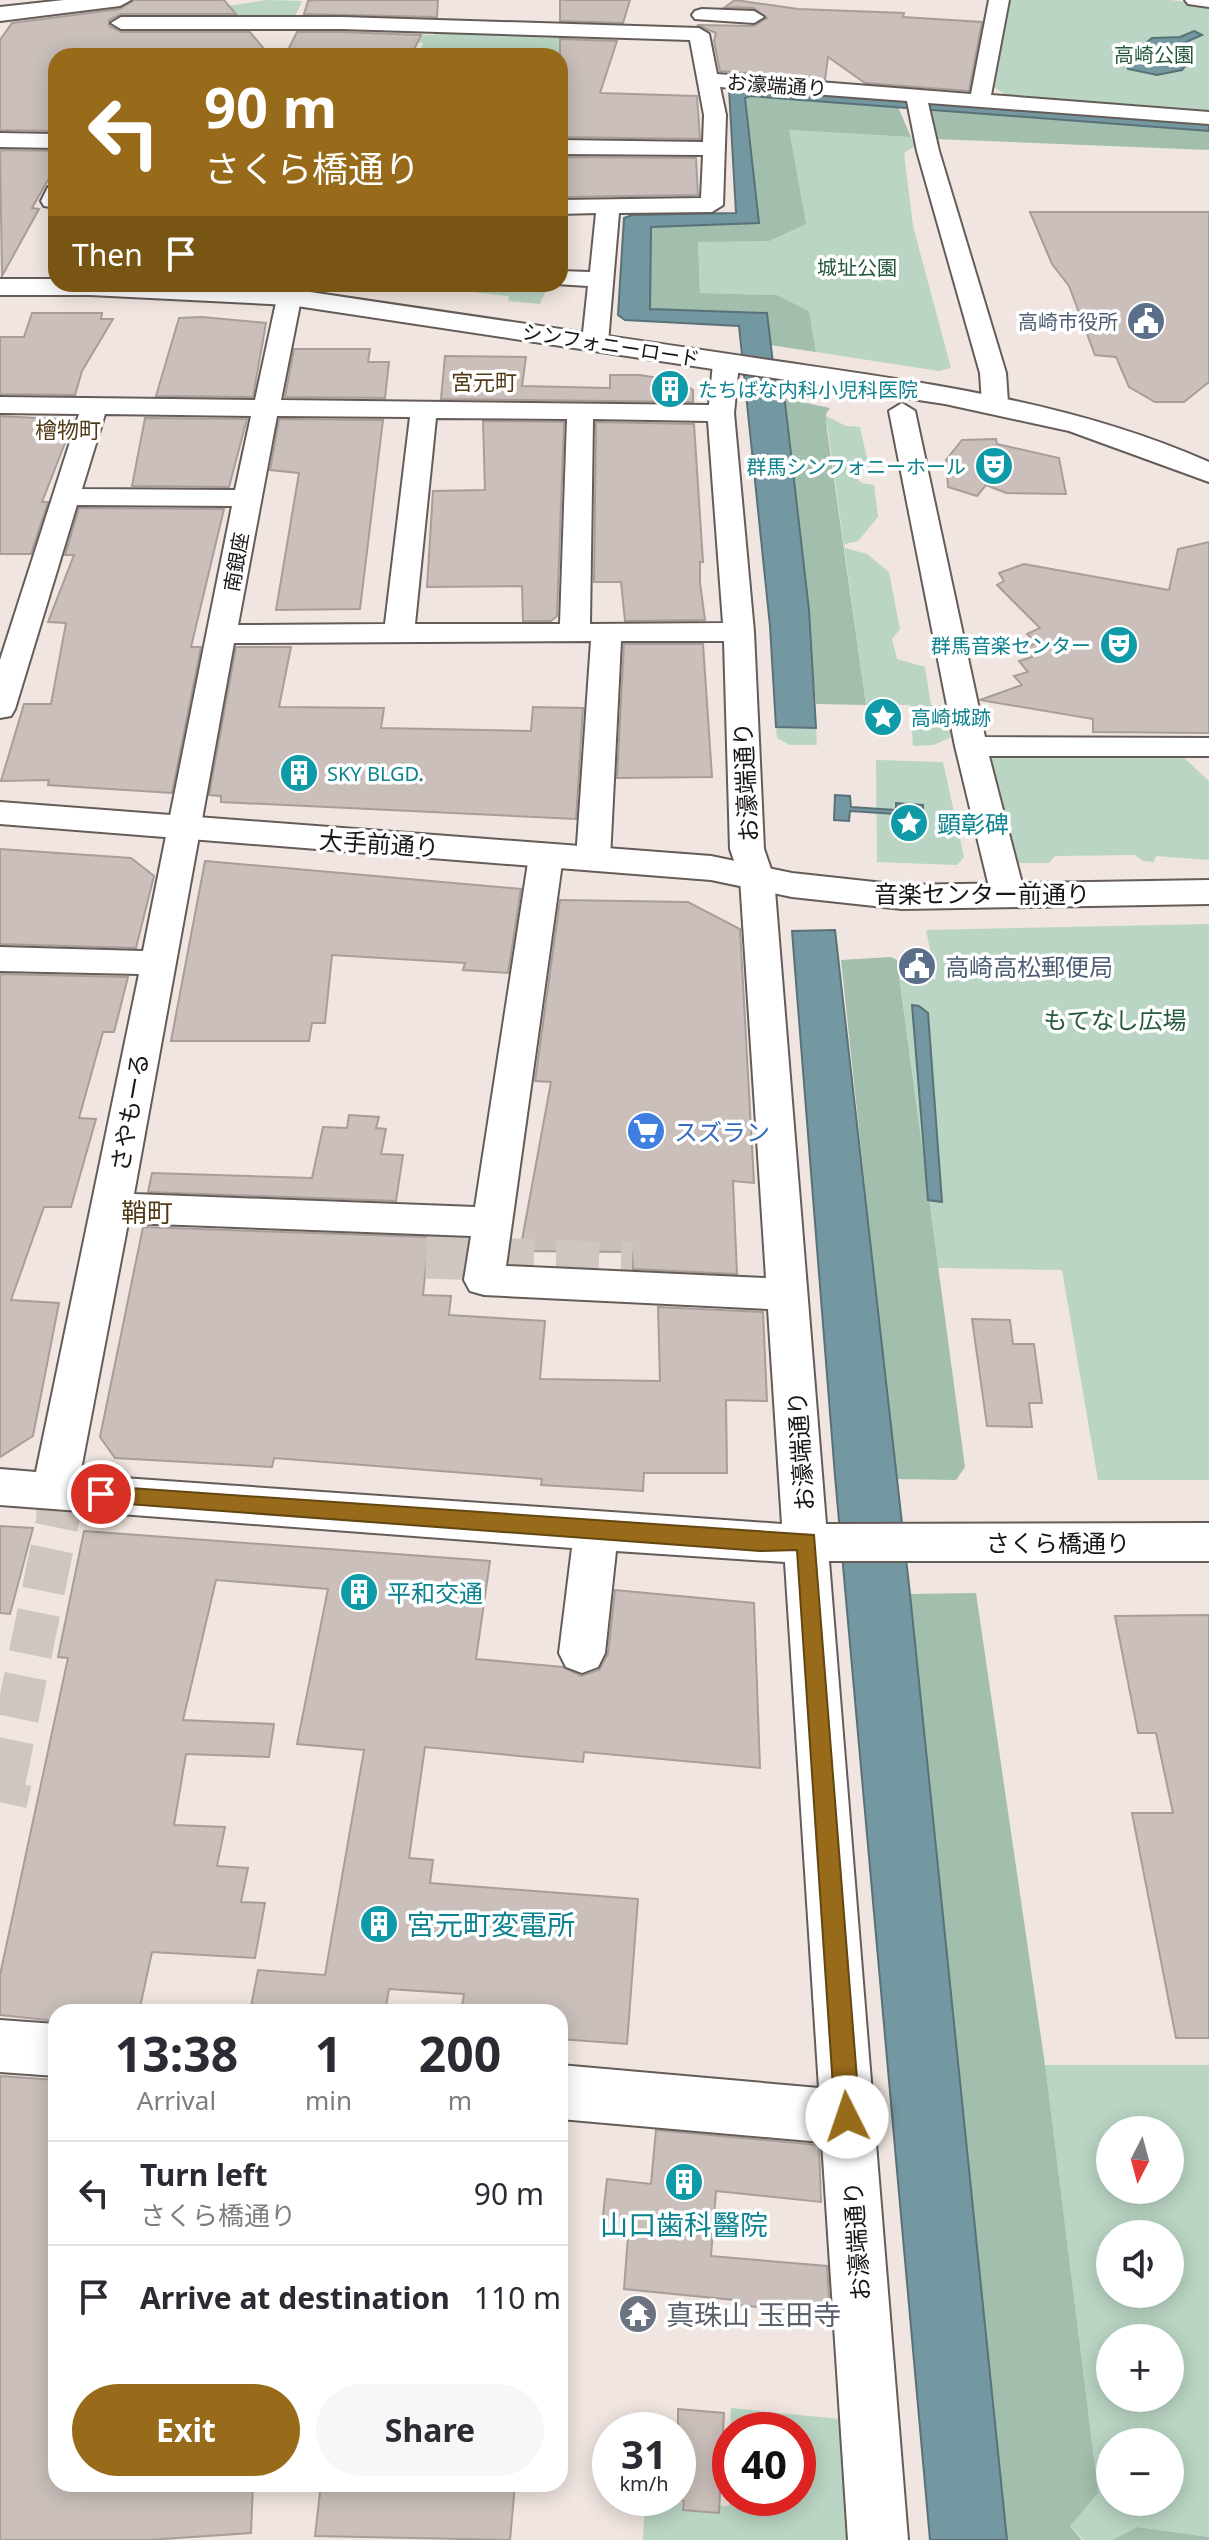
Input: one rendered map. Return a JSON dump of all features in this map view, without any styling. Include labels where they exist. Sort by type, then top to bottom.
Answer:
[{"type":"main road","points":[[0,14],[115,1]]},
{"type":"main road","name":"シンフォニーロード","points":[[0,287],[48,287]]},
{"type":"main road","name":"シンフォニーロード","points":[[303,292],[595,342],[1026,408],[1127,439],[1207,470]]},
{"type":"main road","name":"大手前通り","points":[[0,813],[711,868],[757,878]]},
{"type":"main road","name":"音楽センター前通り","points":[[757,878],[902,897],[1209,892]]},
{"type":"street","points":[[337,45],[347,0]]},
{"type":"street","points":[[980,100],[999,0]]},
{"type":"street","points":[[1195,0],[1209,1]]},
{"type":"street","points":[[114,45],[121,23],[115,1]]},
{"type":"street","points":[[121,23],[650,18],[700,24],[754,17]]},
{"type":"street","points":[[650,18],[700,24]]},
{"type":"street","points":[[700,24],[709,80]]},
{"type":"street","name":"お濠端通り","points":[[608,207],[712,205],[715,115],[709,80],[918,102],[980,100],[1209,118]]},
{"type":"street","points":[[918,102],[993,373],[995,403]]},
{"type":"street","points":[[0,140],[48,141]]},
{"type":"street","points":[[568,147],[713,149]]},
{"type":"street","points":[[568,207],[608,207],[595,342]]},
{"type":"street","points":[[568,278],[601,279]]},
{"type":"street","name":"南銀座","points":[[185,828],[247,498],[291,292]]},
{"type":"street","name":"お濠端通り","points":[[726,363],[721,413],[739,632],[747,849],[757,878],[790,1295],[824,1542],[847,2117],[878,2540]]},
{"type":"street","points":[[0,405],[721,413]]},
{"type":"street","points":[[0,709],[94,406]]},
{"type":"street","points":[[399,633],[424,409]]},
{"type":"street","points":[[575,632],[580,411]]},
{"type":"street","points":[[902,411],[971,746],[1008,895]]},
{"type":"street","points":[[66,497],[247,498]]},
{"type":"street","points":[[593,859],[607,632]]},
{"type":"street","points":[[223,634],[739,632]]},
{"type":"street","points":[[971,746],[1209,747]]},
{"type":"street","name":"さやもーる","points":[[58,1491],[58,1466],[112,1208],[156,963],[185,828]]},
{"type":"street","points":[[546,856],[484,1280],[790,1295]]},
{"type":"street","points":[[0,959],[156,963]]},
{"type":"street","points":[[112,1208],[493,1222]]},
{"type":"street","points":[[0,1487],[760,1543],[824,1542]]},
{"type":"street","points":[[582,1653],[596,1531]]},
{"type":"street","name":"さくら橋通り","points":[[824,1542],[1209,1542]]},
{"type":"street","points":[[0,2046],[48,2049]]},
{"type":"street","points":[[568,2093],[847,2117]]},
{"type":"green space","points":[[267,0],[302,1],[293,21],[159,21],[162,16]]},
{"type":"green space","name":"高崎公園","points":[[1005,0],[1170,0],[1209,4],[1209,113],[1011,98],[987,83]]},
{"type":"green space","points":[[437,29],[615,32],[605,58],[568,57],[568,48],[421,48],[423,43],[399,42],[403,34],[434,35]]},
{"type":"green space","points":[[745,98],[898,107],[911,137],[789,130],[806,224],[769,241],[698,242],[700,293],[777,295],[809,311],[816,352],[770,345],[766,313],[649,309],[651,226],[759,222]]},
{"type":"green space","points":[[927,109],[1209,131],[1209,150],[935,139]]},
{"type":"green space","name":"城址公園","points":[[789,130],[911,137],[915,146],[904,153],[913,226],[951,368],[939,371],[816,352],[809,311],[777,295],[700,293],[698,241],[769,241]]},
{"type":"green space","points":[[472,292],[545,292],[540,304],[508,301],[509,296]]},
{"type":"green space","points":[[777,397],[830,408],[826,414],[827,430],[866,705],[816,704],[785,402]]},
{"type":"green space","points":[[826,416],[846,426],[860,427],[869,467],[854,476],[862,483],[874,485],[878,517],[858,541],[845,544],[845,548],[867,554],[889,572],[900,629],[892,639],[897,659],[925,667],[931,705],[948,706],[951,737],[934,745],[913,746],[910,705],[866,705]]},
{"type":"green space","points":[[776,727],[816,728],[817,745],[790,745],[777,738]]},
{"type":"green space","points":[[1182,756],[1209,781],[1209,860],[1156,856],[1154,862],[1143,861],[1135,855],[1055,856],[1049,863],[1015,863],[989,757]]},
{"type":"green space","points":[[876,760],[943,762],[964,857],[957,865],[877,862]]},
{"type":"green space","name":"もてなし広場","points":[[1209,924],[1209,1480],[1098,1480],[1062,1270],[938,1268],[900,980],[936,979],[926,930]]},
{"type":"green space","points":[[891,957],[897,960],[965,1467],[956,1480],[896,1479],[841,960]]},
{"type":"green space","points":[[976,1593],[1045,2065],[1096,2477],[1096,2495],[1070,2526],[1082,2540],[1007,2540],[910,1594]]},
{"type":"green space","points":[[1045,2065],[1209,2065],[1209,2537],[1139,2527],[1112,2540],[1084,2540],[1070,2526]]},
{"type":"green space","points":[[731,2408],[771,2412],[731,2412]]},
{"type":"green space","points":[[816,2417],[850,2420],[855,2540],[643,2540],[644,2516],[696,2516],[696,2504],[712,2505],[712,2516],[816,2516]]},
{"type":"green space","points":[[1138,2527],[1209,2537],[1209,2540],[1112,2540]]},
{"type":"water","points":[[1194,31],[1202,35],[1177,46],[1181,59],[1188,63],[1182,70],[1157,75],[1128,69],[1126,60],[1117,52],[1120,48],[1143,45],[1152,38],[1180,37]]},
{"type":"water","points":[[737,86],[1209,122],[1209,131],[750,96],[745,98],[759,223],[651,227],[650,309],[767,313],[777,397],[785,402],[809,610],[816,728],[776,727],[770,626],[739,326],[625,320],[618,315],[624,218],[632,215],[736,213],[729,89]]},
{"type":"water","points":[[835,795],[850,796],[851,807],[896,810],[896,803],[923,805],[923,823],[896,821],[896,814],[850,811],[849,821],[834,820]]},
{"type":"water","points":[[835,930],[910,1594],[1007,2540],[930,2540],[835,1476],[792,931]]},
{"type":"water","points":[[912,1005],[928,1013],[942,1202],[928,1200]]},
{"type":"building","points":[[134,0],[224,0],[236,14],[121,14],[109,20],[109,26],[121,32],[250,32],[263,48],[48,48],[48,131],[0,130],[0,40],[12,23],[120,9]]},
{"type":"building","points":[[438,0],[437,17],[304,14],[308,1]]},
{"type":"building","points":[[560,0],[630,0],[623,23],[560,21]]},
{"type":"building","points":[[735,0],[798,9],[904,13],[903,17],[982,22],[969,91],[865,83],[828,57],[825,80],[720,71],[714,41],[716,33],[697,25],[754,26],[767,18],[754,8],[725,7]]},
{"type":"building","points":[[297,32],[421,35],[415,48],[289,48]]},
{"type":"building","points":[[560,39],[617,41],[600,93],[697,96],[700,139],[568,137],[568,48],[560,48]]},
{"type":"building","points":[[0,150],[48,151],[48,180],[32,208],[39,209],[2,276]]},
{"type":"building","points":[[568,157],[696,158],[698,195],[568,197]]},
{"type":"building","name":"高崎市役所","points":[[1030,212],[1209,212],[1209,382],[1184,402],[1155,402],[1129,387],[1116,357],[1095,355],[1069,286],[1052,264]]},
{"type":"building","points":[[32,313],[102,313],[101,319],[113,319],[82,371],[75,395],[0,394],[0,337],[24,337]]},
{"type":"building","points":[[179,318],[266,323],[253,397],[156,396]]},
{"type":"building","points":[[294,349],[370,349],[368,362],[389,362],[385,398],[285,397]]},
{"type":"building","points":[[445,356],[526,357],[522,386],[610,388],[610,375],[640,375],[681,382],[693,390],[693,402],[441,399]]},
{"type":"building","points":[[0,416],[74,420],[42,502],[48,502],[31,554],[0,554]]},
{"type":"building","points":[[145,418],[247,419],[229,487],[132,486]]},
{"type":"building","points":[[279,419],[383,420],[360,609],[276,610],[299,473],[270,470]]},
{"type":"building","points":[[483,421],[564,422],[557,616],[551,621],[523,621],[522,586],[427,587],[433,491],[485,490]]},
{"type":"building","points":[[596,422],[694,424],[703,562],[700,562],[700,583],[705,620],[625,621],[621,582],[594,582]]},
{"type":"building","name":"群馬シンフォニーホール","points":[[996,439],[997,444],[1059,458],[1066,494],[1006,493],[986,485],[977,496],[948,487],[946,460],[962,440]]},
{"type":"building","points":[[79,508],[224,509],[191,647],[201,647],[172,793],[48,785],[49,780],[1,781],[24,704],[51,704],[66,623],[48,622],[74,555],[65,555]]},
{"type":"building","name":"群馬音楽センター","points":[[1209,542],[1209,733],[1093,732],[1093,719],[980,700],[1022,685],[1014,676],[1028,672],[1019,661],[1032,657],[1023,648],[1036,643],[1027,634],[1040,628],[997,585],[1004,581],[999,573],[1024,564],[1169,590],[1178,549]]},
{"type":"building","points":[[624,644],[703,644],[712,777],[617,778]]},
{"type":"building","points":[[236,647],[291,647],[279,707],[384,708],[381,728],[531,731],[533,707],[583,708],[576,819],[221,802],[221,796],[209,795]]},
{"type":"building","points":[[0,849],[131,858],[154,876],[136,948],[0,944]]},
{"type":"building","points":[[205,861],[521,889],[508,973],[463,970],[465,963],[332,955],[325,1023],[312,1023],[309,1041],[171,1041]]},
{"type":"building","name":"スズラン","points":[[560,900],[688,902],[740,929],[754,1183],[733,1181],[737,1274],[633,1269],[632,1252],[520,1251],[551,1082],[535,1081]]},
{"type":"building","points":[[0,974],[128,977],[114,1032],[103,1032],[79,1118],[96,1119],[71,1207],[44,1207],[11,1300],[59,1303],[33,1436],[0,1457]]},
{"type":"building","points":[[349,1115],[379,1117],[376,1128],[386,1129],[381,1154],[403,1155],[396,1201],[148,1192],[152,1173],[312,1178],[323,1127],[347,1128]]},
{"type":"building","points":[[143,1227],[429,1237],[423,1295],[451,1296],[449,1315],[545,1321],[540,1379],[660,1381],[658,1307],[763,1312],[767,1401],[726,1400],[727,1473],[644,1473],[643,1491],[541,1485],[542,1479],[274,1458],[272,1467],[115,1458],[100,1437]]},
{"type":"building","points":[[972,1319],[1010,1320],[1013,1344],[1034,1344],[1042,1403],[1029,1403],[1032,1427],[987,1426]]},
{"type":"building","points":[[0,1526],[33,1528],[10,1614],[0,1613]]},
{"type":"building","points":[[84,1531],[490,1561],[476,1659],[563,1667],[581,1676],[599,1670],[608,1654],[615,1590],[754,1603],[760,1768],[584,1752],[583,1762],[425,1747],[409,1858],[433,1860],[430,1883],[638,1899],[627,2044],[568,2040],[568,2004],[462,2004],[464,1994],[389,1989],[386,2004],[252,2004],[258,1970],[325,1975],[364,1750],[297,1744],[328,1589],[216,1580],[183,1720],[274,1724],[269,1757],[186,1754],[174,1825],[225,1827],[217,1866],[248,1868],[241,1902],[265,1903],[255,1958],[152,1952],[141,2004],[48,2004],[48,2020],[0,2015],[0,1975],[68,1658],[58,1657]]},
{"type":"building","points":[[1209,1615],[1209,2038],[1176,2038],[1132,1813],[1173,1813],[1156,1733],[1138,1733],[1115,1616]]},
{"type":"building","points":[[0,2076],[48,2079],[48,2492],[253,2492],[251,2533],[148,2540],[0,2540]]},
{"type":"building","points":[[656,2130],[819,2145],[821,2202],[716,2191],[711,2256],[827,2266],[830,2313],[734,2305],[734,2300],[624,2289],[628,2236],[601,2233],[607,2179],[651,2184]]},
{"type":"building","points":[[678,2409],[712,2412],[712,2512],[696,2511],[696,2412],[678,2412]]},
{"type":"building","points":[[320,2492],[514,2492],[510,2540],[315,2536]]},
{"type":"tunnel","points":[[426,1257],[632,1264]]},
{"type":"tunnel","points":[[4,1782],[58,1519],[58,1491]]},
{"type":"tunnel","points":[[0,1802],[5,1780]]},
{"type":"place","name":"高崎市役所","points":[[1146,321]]},
{"type":"place","name":"たちばな内科小児科医院","points":[[670,389]]},
{"type":"place","name":"群馬シンフォニーホール","points":[[994,466]]},
{"type":"place","name":"群馬音楽センター","points":[[1119,645]]},
{"type":"place","name":"高崎城跡","points":[[883,717]]},
{"type":"place","name":"SKY BLGD.","points":[[299,773]]},
{"type":"place","name":"顕彰碑","points":[[909,823]]},
{"type":"place","name":"高崎高松郵便局","points":[[917,966]]},
{"type":"place","name":"スズラン","points":[[646,1131]]},
{"type":"place","name":"平和交通","points":[[359,1592]]},
{"type":"place","name":"宮元町変電所","points":[[379,1924]]},
{"type":"place","name":"山口歯科醫院","points":[[684,2182]]},
{"type":"place","name":"真珠山 玉田寺","points":[[638,2314]]},
{"type":"district","name":"宮元町","points":[[484,381]]},
{"type":"district","name":"檜物町","points":[[68,429]]},
{"type":"district","name":"鞘町","points":[[147,1212]]},
{"type":"route","points":[[101,1494],[760,1543],[807,1541],[847,2117]]}]
